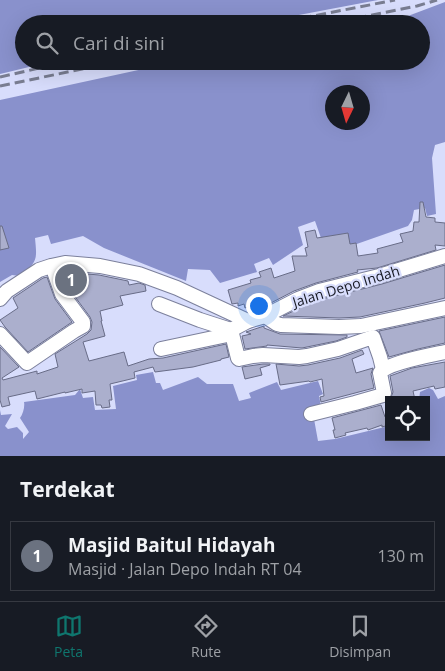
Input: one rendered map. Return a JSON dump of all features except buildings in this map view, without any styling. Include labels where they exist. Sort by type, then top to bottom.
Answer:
[{"type":"street","name":"Jalan Depo Indah","points":[[162,349],[232,332],[248,321],[265,316],[294,300],[445,256]]},
{"type":"street","points":[[0,299],[8,291],[38,270],[65,263],[80,264],[139,274],[177,288],[248,321]]},
{"type":"street","points":[[0,334],[29,363],[82,327],[83,322],[62,294],[52,266]]},
{"type":"street","points":[[159,304],[232,332],[239,359],[263,355],[307,356],[373,338],[384,369]]},
{"type":"street","points":[[265,316],[281,325],[350,327],[445,308]]},
{"type":"street","points":[[311,414],[383,395],[380,373],[384,369],[399,363],[445,352]]},
{"type":"water","points":[[0,0],[378,0],[299,15],[15,15],[15,70],[17,70],[0,74]]},
{"type":"water","points":[[445,2],[445,142],[435,145],[432,158],[436,214],[427,216],[425,208],[414,210],[412,220],[408,226],[351,246],[321,238],[315,221],[298,227],[303,245],[273,265],[269,258],[254,264],[257,272],[220,283],[210,270],[188,269],[186,281],[104,248],[83,236],[51,244],[48,235],[35,238],[36,256],[30,267],[20,276],[12,275],[0,282],[0,100],[138,70],[430,70],[430,15],[411,15]]},
{"type":"water","points":[[153,372],[156,383],[160,383],[163,390],[198,377],[207,384],[233,384],[239,401],[251,398],[249,393],[277,382],[281,390],[318,381],[323,394],[319,396],[321,406],[314,419],[318,441],[335,439],[385,427],[385,441],[430,441],[430,396],[420,396],[420,392],[429,388],[433,390],[438,399],[445,396],[445,456],[0,456],[0,410],[1,415],[12,414],[5,426],[8,429],[17,427],[23,433],[23,439],[29,432],[20,418],[24,402],[75,395],[80,389],[83,398],[93,397],[95,410],[116,409],[113,386],[137,380],[136,375]]},
{"type":"railway","points":[[318,15],[395,0]]},
{"type":"railway","points":[[372,15],[437,0]]},
{"type":"railway","points":[[0,77],[32,70]]},
{"type":"railway","points":[[0,86],[77,70]]},
{"type":"place","name":"Masjid Baitul Hidayah","points":[[71,280]]}]
